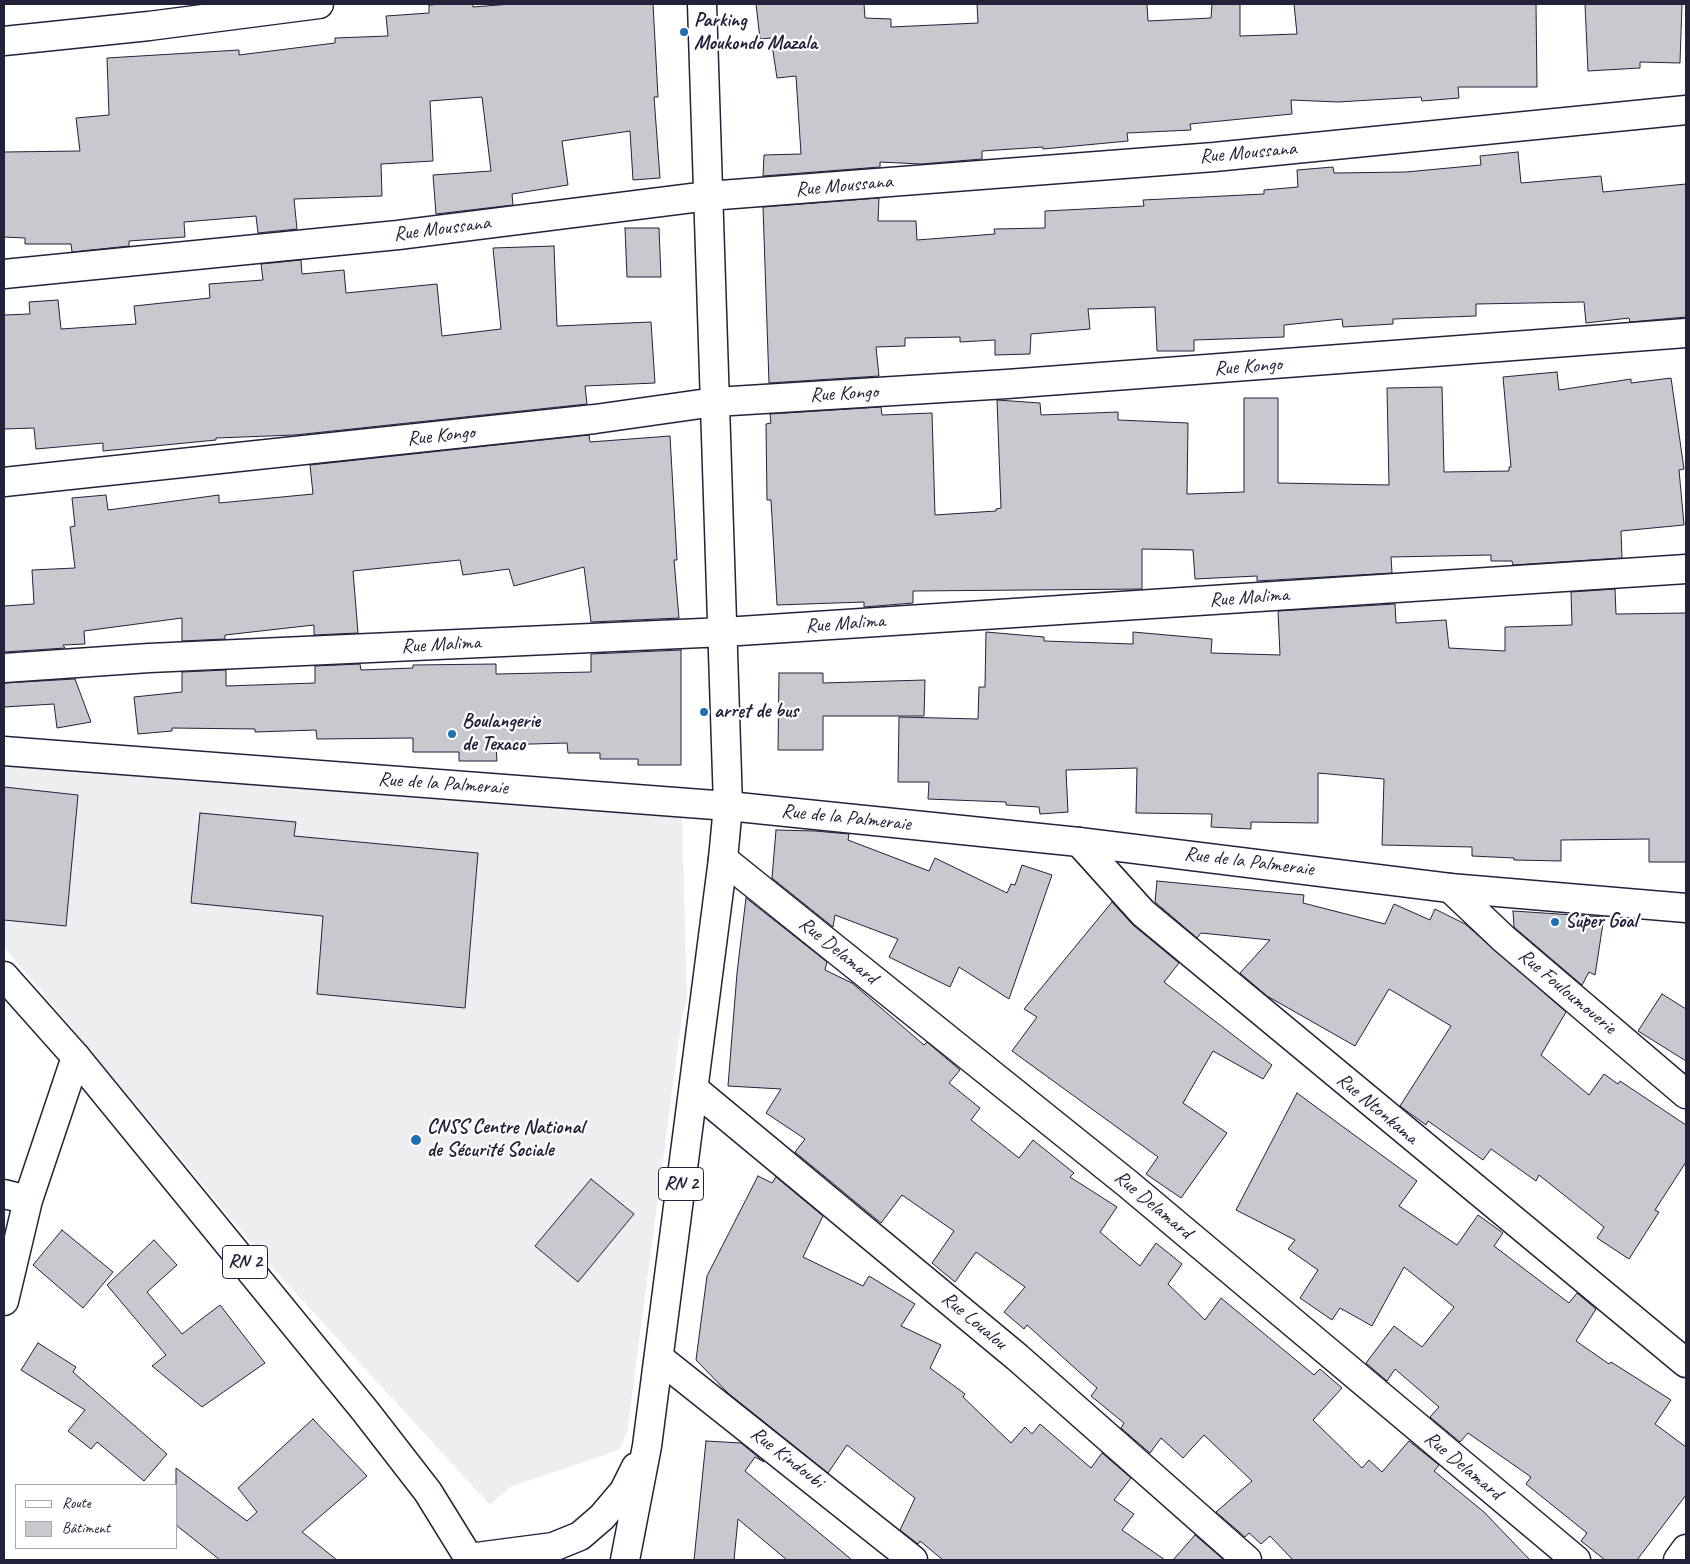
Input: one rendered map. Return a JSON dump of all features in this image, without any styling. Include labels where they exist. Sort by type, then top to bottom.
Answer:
[{"type":"main road","points":[[4,41],[149,26],[319,4]]},
{"type":"main road","points":[[702,4],[724,632],[728,806]]},
{"type":"main road","name":"Rue Moussana","points":[[4,274],[398,235],[708,196],[1214,157],[1686,110]]},
{"type":"main road","name":"Rue Kongo","points":[[4,482],[595,419],[715,402],[1026,383],[1686,333]]},
{"type":"main road","name":"Rue Malima","points":[[4,668],[149,658],[724,632],[1686,569]]},
{"type":"main road","name":"Rue de la Palmeraie","points":[[4,751],[728,806],[1079,842],[1450,888],[1686,908]]},
{"type":"main road","name":"RN 2","points":[[625,1560],[647,1446],[694,1089],[728,806]]},
{"type":"main road","name":"Rue Ntonkama","points":[[1079,842],[1144,913],[1686,1364]]},
{"type":"main road","name":"Rue Delamard","points":[[723,858],[1128,1184],[1576,1560]]},
{"type":"main road","name":"Rue Fouloumouerie","points":[[1450,888],[1504,939],[1686,1094]]},
{"type":"main road","name":"RN 2","points":[[4,976],[76,1057],[366,1412],[428,1492],[468,1559]]},
{"type":"main road","points":[[4,1301],[16,1197],[76,1057]]},
{"type":"main road","name":"Rue Loualou","points":[[694,1089],[1017,1357],[1247,1560]]},
{"type":"main road","name":"Rue Kindoubi","points":[[659,1358],[914,1560]]},
{"type":"main road","points":[[468,1559],[553,1547],[580,1536],[602,1517],[624,1491],[647,1446]]},
{"type":"main road","points":[[1678,1560],[1686,1549]]},
{"type":"shaded area","name":"CNSS Centre National de Sécurité Sociale","points":[[4,757],[682,810],[687,1002],[682,1016],[627,1433],[619,1450],[510,1487],[490,1505],[270,1265],[4,947]]},
{"type":"building","points":[[473,4],[473,7],[511,4],[653,4],[658,97],[654,97],[660,178],[633,180],[630,131],[562,141],[568,185],[512,194],[513,205],[436,214],[433,175],[491,171],[482,97],[430,101],[433,161],[381,164],[382,196],[294,199],[297,229],[258,233],[256,216],[184,222],[185,237],[129,241],[129,246],[72,252],[71,244],[25,244],[25,238],[4,237],[4,152],[80,151],[76,118],[109,115],[107,58],[239,50],[239,55],[335,43],[335,38],[388,36],[386,16],[429,13],[429,5]]},
{"type":"building","points":[[756,4],[864,4],[865,18],[891,19],[891,27],[978,23],[977,4],[1147,4],[1148,21],[1211,18],[1212,4],[1240,4],[1240,36],[1297,34],[1294,4],[1536,4],[1537,87],[1458,87],[1459,98],[1422,101],[1421,97],[1338,102],[1291,100],[1292,114],[1190,124],[1191,130],[1127,133],[1128,141],[1043,149],[1043,147],[982,151],[982,159],[921,164],[880,162],[880,167],[763,176],[764,155],[801,154],[796,76],[777,78],[771,38],[760,39]]},
{"type":"building","points":[[1585,4],[1682,4],[1680,63],[1640,62],[1640,68],[1588,71]]},
{"type":"building","points":[[1518,152],[1521,183],[1601,176],[1603,192],[1686,184],[1686,317],[1630,322],[1629,318],[1586,323],[1584,302],[1476,304],[1476,316],[1393,319],[1393,324],[1343,327],[1342,319],[1284,325],[1284,337],[1194,340],[1194,351],[1157,351],[1155,307],[1088,309],[1090,329],[1031,334],[1030,354],[995,355],[995,340],[960,342],[960,337],[905,338],[905,346],[876,347],[879,376],[769,383],[763,207],[879,198],[878,221],[916,221],[917,240],[995,234],[994,229],[1045,228],[1045,211],[1144,206],[1143,200],[1264,194],[1264,190],[1298,187],[1297,170],[1333,167],[1334,173],[1406,172],[1481,165],[1480,156]]},
{"type":"building","points":[[625,228],[659,228],[661,277],[627,277]]},
{"type":"building","points":[[554,246],[557,326],[651,322],[655,383],[585,386],[587,404],[295,435],[216,438],[216,440],[103,451],[103,443],[36,449],[34,428],[4,429],[4,315],[30,314],[29,302],[58,300],[61,329],[136,324],[134,306],[210,298],[209,284],[263,280],[261,264],[301,260],[302,274],[344,270],[346,293],[437,284],[442,336],[501,329],[493,248]]},
{"type":"building","points":[[1557,372],[1559,390],[1631,379],[1631,383],[1671,378],[1684,469],[1679,470],[1684,525],[1621,531],[1622,558],[1513,565],[1512,561],[1491,561],[1491,555],[1391,557],[1392,573],[1257,581],[1257,576],[1195,579],[1193,550],[1142,549],[1142,589],[913,591],[913,603],[864,607],[864,602],[777,605],[771,500],[767,500],[766,424],[771,423],[770,414],[881,407],[882,415],[932,413],[935,515],[996,511],[996,509],[1001,508],[997,400],[1040,403],[1041,415],[1118,412],[1118,420],[1188,423],[1187,494],[1244,492],[1244,398],[1278,398],[1278,483],[1389,485],[1387,388],[1442,387],[1444,472],[1509,471],[1509,467],[1511,467],[1503,377]]},
{"type":"building","points":[[589,435],[590,442],[670,436],[677,560],[674,560],[679,618],[591,622],[584,567],[514,586],[509,569],[463,575],[460,560],[353,571],[358,633],[314,635],[314,625],[225,635],[225,639],[182,641],[182,618],[84,631],[85,644],[63,645],[65,648],[4,652],[4,606],[34,604],[32,570],[75,568],[70,527],[75,526],[72,498],[106,495],[108,510],[219,495],[219,503],[313,494],[310,465]]},
{"type":"building","points":[[1615,589],[1616,614],[1686,613],[1686,862],[1649,862],[1649,839],[1561,840],[1561,861],[1514,860],[1514,858],[1472,856],[1472,847],[1382,845],[1384,779],[1318,773],[1318,823],[1251,822],[1251,829],[1211,827],[1212,814],[1136,813],[1137,768],[1066,770],[1068,812],[1040,814],[1039,807],[1006,805],[1006,802],[928,799],[929,782],[898,782],[899,717],[978,719],[979,687],[985,687],[986,632],[1044,637],[1044,641],[1133,644],[1133,632],[1212,639],[1211,653],[1280,655],[1278,611],[1395,604],[1396,623],[1446,620],[1449,648],[1505,651],[1505,627],[1572,625],[1571,592]]},
{"type":"building","points":[[681,650],[681,765],[638,765],[638,759],[600,759],[600,753],[568,753],[567,743],[496,745],[497,761],[459,761],[459,752],[413,752],[413,738],[317,739],[316,730],[255,732],[255,729],[172,728],[172,731],[138,734],[134,697],[182,692],[182,672],[226,670],[226,686],[315,683],[315,666],[360,664],[361,670],[413,668],[413,665],[496,664],[496,674],[591,672],[591,654]]},
{"type":"building","points":[[779,673],[823,673],[823,683],[925,680],[924,716],[823,716],[823,750],[778,750]]},
{"type":"building","points":[[75,679],[91,722],[57,728],[54,704],[4,707],[4,683]]},
{"type":"building","points":[[4,787],[78,795],[66,926],[4,920]]},
{"type":"building","points":[[200,813],[296,822],[294,836],[478,853],[465,1008],[317,994],[323,916],[191,903]]},
{"type":"building","points":[[776,830],[849,834],[848,840],[929,871],[935,858],[1007,893],[1011,884],[1015,885],[1022,865],[1052,875],[1009,999],[959,967],[950,987],[889,957],[898,939],[835,915],[833,927],[772,878]]},
{"type":"building","points":[[1157,881],[1304,895],[1303,903],[1385,924],[1394,904],[1430,920],[1435,909],[1465,924],[1566,1012],[1541,1055],[1589,1095],[1604,1074],[1618,1084],[1620,1081],[1686,1125],[1686,1162],[1655,1210],[1659,1212],[1629,1259],[1597,1238],[1604,1227],[1539,1175],[1536,1181],[1491,1149],[1483,1160],[1428,1121],[1426,1125],[1400,1106],[1451,1026],[1389,989],[1355,1046],[1267,996],[1240,973],[1270,940],[1201,933],[1197,938],[1155,902]]},
{"type":"building","points":[[746,898],[827,962],[825,970],[852,983],[924,1045],[927,1042],[960,1070],[949,1083],[980,1108],[971,1120],[1019,1158],[1033,1140],[1074,1173],[1070,1177],[1117,1207],[1100,1232],[1140,1266],[1156,1243],[1182,1264],[1168,1284],[1205,1320],[1221,1298],[1314,1375],[1320,1369],[1342,1388],[1313,1420],[1362,1468],[1369,1460],[1382,1472],[1409,1441],[1439,1465],[1434,1471],[1484,1512],[1530,1560],[1293,1560],[1270,1536],[1261,1544],[1249,1533],[1245,1537],[1216,1512],[1252,1481],[1204,1435],[1183,1458],[1161,1438],[1150,1453],[1121,1428],[1124,1423],[1091,1396],[1097,1388],[1027,1325],[1024,1329],[1004,1312],[1025,1287],[976,1252],[955,1282],[932,1263],[954,1231],[902,1195],[881,1223],[795,1152],[805,1139],[766,1113],[781,1089],[728,1086],[737,973]]},
{"type":"building","points":[[1112,902],[1133,925],[1179,963],[1164,982],[1272,1065],[1263,1079],[1213,1051],[1183,1103],[1227,1133],[1181,1198],[1146,1174],[1158,1157],[1012,1051],[1037,1017],[1024,1009]]},
{"type":"building","points":[[1513,911],[1604,917],[1595,975],[1589,972],[1582,985],[1514,927]]},
{"type":"building","points":[[1662,994],[1686,1009],[1686,1061],[1638,1031]]},
{"type":"building","points":[[1297,1093],[1417,1181],[1399,1206],[1457,1245],[1478,1215],[1503,1233],[1494,1246],[1569,1303],[1577,1293],[1596,1309],[1576,1341],[1609,1364],[1611,1362],[1671,1400],[1655,1424],[1686,1447],[1686,1495],[1637,1560],[1605,1560],[1581,1541],[1587,1533],[1526,1484],[1531,1477],[1468,1433],[1460,1442],[1430,1417],[1439,1407],[1395,1369],[1387,1381],[1366,1363],[1394,1326],[1422,1347],[1454,1307],[1404,1267],[1372,1326],[1340,1308],[1332,1320],[1300,1298],[1318,1270],[1288,1249],[1295,1240],[1236,1210]]},
{"type":"building","points":[[758,1176],[772,1183],[776,1177],[823,1216],[803,1257],[863,1286],[869,1276],[915,1304],[901,1326],[941,1345],[930,1368],[965,1394],[963,1397],[1011,1443],[1025,1427],[1032,1434],[1040,1424],[1091,1468],[1102,1453],[1131,1478],[1114,1500],[1134,1514],[1122,1530],[1165,1560],[943,1560],[920,1541],[918,1544],[900,1530],[915,1498],[847,1445],[828,1473],[728,1393],[696,1360],[707,1276]]},
{"type":"building","points":[[591,1179],[634,1214],[578,1282],[535,1246]]},
{"type":"building","points":[[62,1230],[113,1272],[83,1308],[33,1265]]},
{"type":"building","points":[[154,1240],[177,1265],[147,1292],[182,1334],[220,1305],[265,1363],[202,1407],[152,1366],[166,1355],[107,1285]]},
{"type":"building","points":[[38,1343],[76,1367],[73,1372],[167,1454],[144,1481],[97,1442],[91,1449],[68,1431],[85,1410],[21,1370]]},
{"type":"building","points":[[313,1419],[367,1476],[302,1532],[337,1560],[220,1560],[178,1527],[176,1468],[247,1521],[257,1512],[238,1488]]},
{"type":"building","points":[[706,1441],[741,1443],[764,1462],[755,1457],[745,1471],[852,1560],[787,1560],[738,1519],[734,1560],[694,1560]]},
{"type":"building","points":[[1195,1535],[1224,1560],[1173,1560]]},
{"type":"place","name":"Parking Moukondo Mazala","points":[[684,32]]},
{"type":"place","name":"arret de bus","points":[[704,712]]},
{"type":"place","name":"Boulangerie de Texaco","points":[[452,734]]},
{"type":"place","name":"Super Goal","points":[[1555,922]]},
{"type":"place","name":"CNSS Centre National de Sécurité Sociale","points":[[416,1140]]}]
